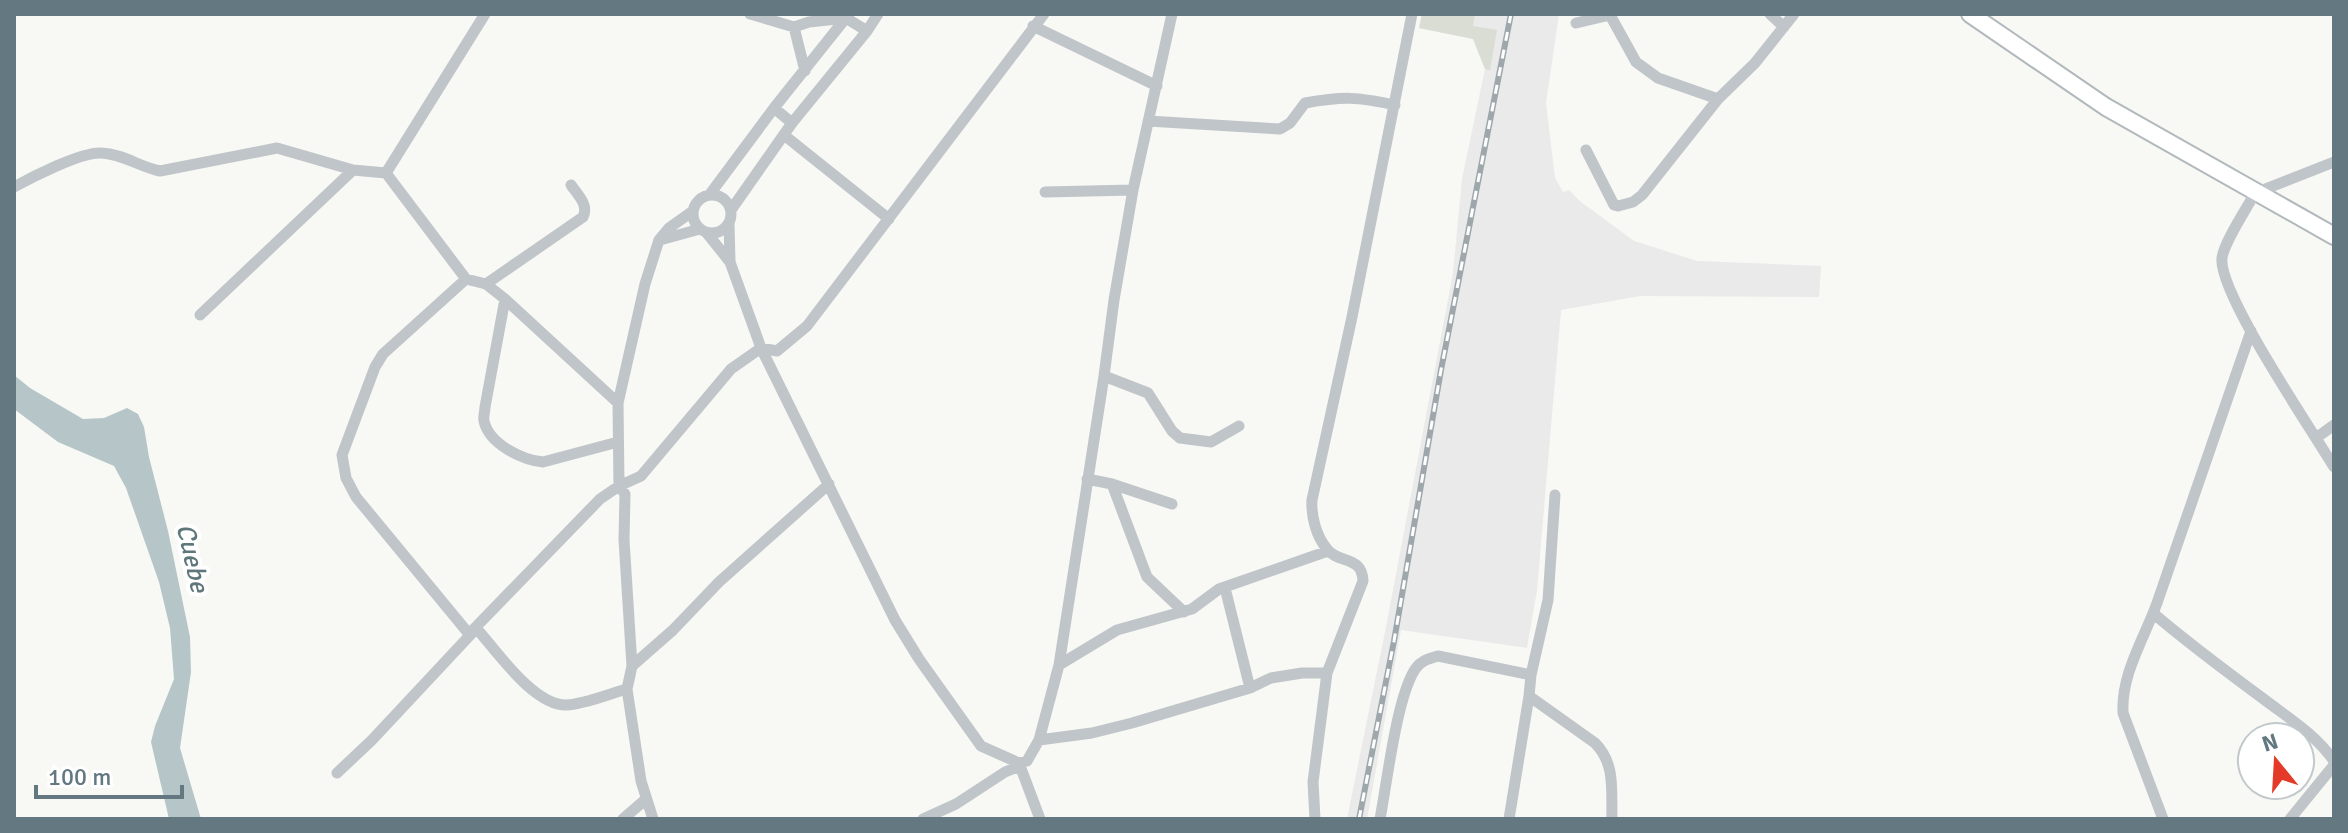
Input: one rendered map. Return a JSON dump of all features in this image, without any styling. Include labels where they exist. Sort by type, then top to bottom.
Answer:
[{"type":"street","points":[[386,173],[485,14]]},
{"type":"street","points":[[750,14],[794,27],[848,16],[867,31]]},
{"type":"street","points":[[878,14],[792,123],[731,210],[730,262],[761,348],[895,620],[981,746],[1019,765],[1040,819]]},
{"type":"street","points":[[923,819],[956,804],[1027,761],[1039,740],[1059,665],[1133,190],[1172,14]]},
{"type":"street","points":[[1315,819],[1313,782],[1327,673],[1363,581],[1358,565],[1328,551],[1316,526],[1312,500],[1412,14]]},
{"type":"street","points":[[1770,14],[1784,27]]},
{"type":"street","points":[[1586,150],[1614,205],[1633,202],[1642,195],[1718,99],[1755,63],[1794,14]]},
{"type":"street","points":[[1970,14],[2106,107],[2334,236]]},
{"type":"street","points":[[337,773],[600,499],[641,476],[731,369],[761,348],[777,351],[807,326],[1041,15]]},
{"type":"street","points":[[1576,23],[1610,15],[1636,62],[1658,78],[1718,99]]},
{"type":"street","points":[[653,819],[646,799],[627,689],[632,666],[624,540],[625,494],[619,486],[618,442],[618,403],[645,284],[659,240],[669,228],[693,211],[698,200],[710,194],[848,16]]},
{"type":"street","points":[[1033,26],[1157,86]]},
{"type":"street","points":[[794,27],[805,71]]},
{"type":"street","points":[[1148,121],[1280,129],[1290,123],[1305,103],[1357,97],[1395,105]]},
{"type":"street","points":[[774,108],[792,123]]},
{"type":"street","points":[[784,135],[889,219]]},
{"type":"street","points":[[14,187],[45,170],[99,153],[131,159],[160,171],[277,148],[353,170],[386,173],[466,279],[486,284],[505,299],[618,403]]},
{"type":"street","points":[[2334,162],[2255,193],[2222,259],[2229,289],[2251,331],[2334,467]]},
{"type":"street","points":[[200,315],[353,170]]},
{"type":"street","points":[[486,284],[583,217],[586,213],[584,204],[571,185]]},
{"type":"street","points":[[1045,192],[1133,190]]},
{"type":"street","points":[[710,194],[724,198],[731,210]]},
{"type":"street","points":[[693,211],[695,224],[730,262]]},
{"type":"street","points":[[659,240],[703,230],[719,232],[729,223]]},
{"type":"street","points":[[466,279],[383,354],[368,381],[342,455],[346,478],[356,497],[473,631],[534,693],[553,703],[575,704],[627,689]]},
{"type":"street","points":[[505,299],[484,422],[496,440],[513,453],[531,461],[543,462],[618,442]]},
{"type":"street","points":[[2163,819],[2123,713],[2122,695],[2251,331]]},
{"type":"street","points":[[1104,376],[1148,393],[1172,431],[1180,438],[1211,442],[1239,426]]},
{"type":"street","points":[[2316,438],[2334,425]]},
{"type":"street","points":[[1087,479],[1172,504]]},
{"type":"street","points":[[632,666],[673,630],[719,582],[829,484]]},
{"type":"street","points":[[1112,484],[1147,577],[1184,612]]},
{"type":"street","points":[[1509,819],[1531,675],[1548,600],[1555,495]]},
{"type":"street","points":[[1059,665],[1117,630],[1184,612],[1200,605],[1219,589],[1328,551]]},
{"type":"street","points":[[1225,588],[1250,688]]},
{"type":"street","points":[[2153,613],[2180,637],[2294,721],[2332,756],[2290,819]]},
{"type":"street","points":[[1380,819],[1401,706],[1417,666],[1424,660],[1438,656],[1531,675]]},
{"type":"street","points":[[1039,740],[1105,730],[1250,688],[1271,678],[1327,673]]},
{"type":"street","points":[[1529,696],[1605,752],[1610,767],[1612,819]]},
{"type":"street","points":[[623,819],[646,799]]},
{"type":"shaded area","points":[[1422,14],[1559,14],[1546,103],[1555,178],[1563,192],[1569,190],[1634,241],[1697,261],[1821,266],[1819,297],[1640,296],[1561,310],[1537,590],[1527,648],[1401,630],[1367,819],[1347,819],[1453,273],[1462,179],[1485,69],[1473,39],[1419,28]]},
{"type":"shaded area","points":[[1422,14],[1475,14],[1473,26],[1497,30],[1490,70],[1485,69],[1473,39],[1419,28]]},
{"type":"shaded area","points":[[14,375],[83,419],[104,418],[127,408],[138,414],[144,427],[190,637],[191,672],[180,748],[201,819],[169,819],[151,742],[174,679],[170,628],[159,582],[126,488],[114,466],[58,442],[14,409]]},
{"type":"railway","points":[[1359,819],[1394,641],[1441,370],[1511,14]]},
{"type":"water label","name":"Cuebe","points":[[192,558]]}]
